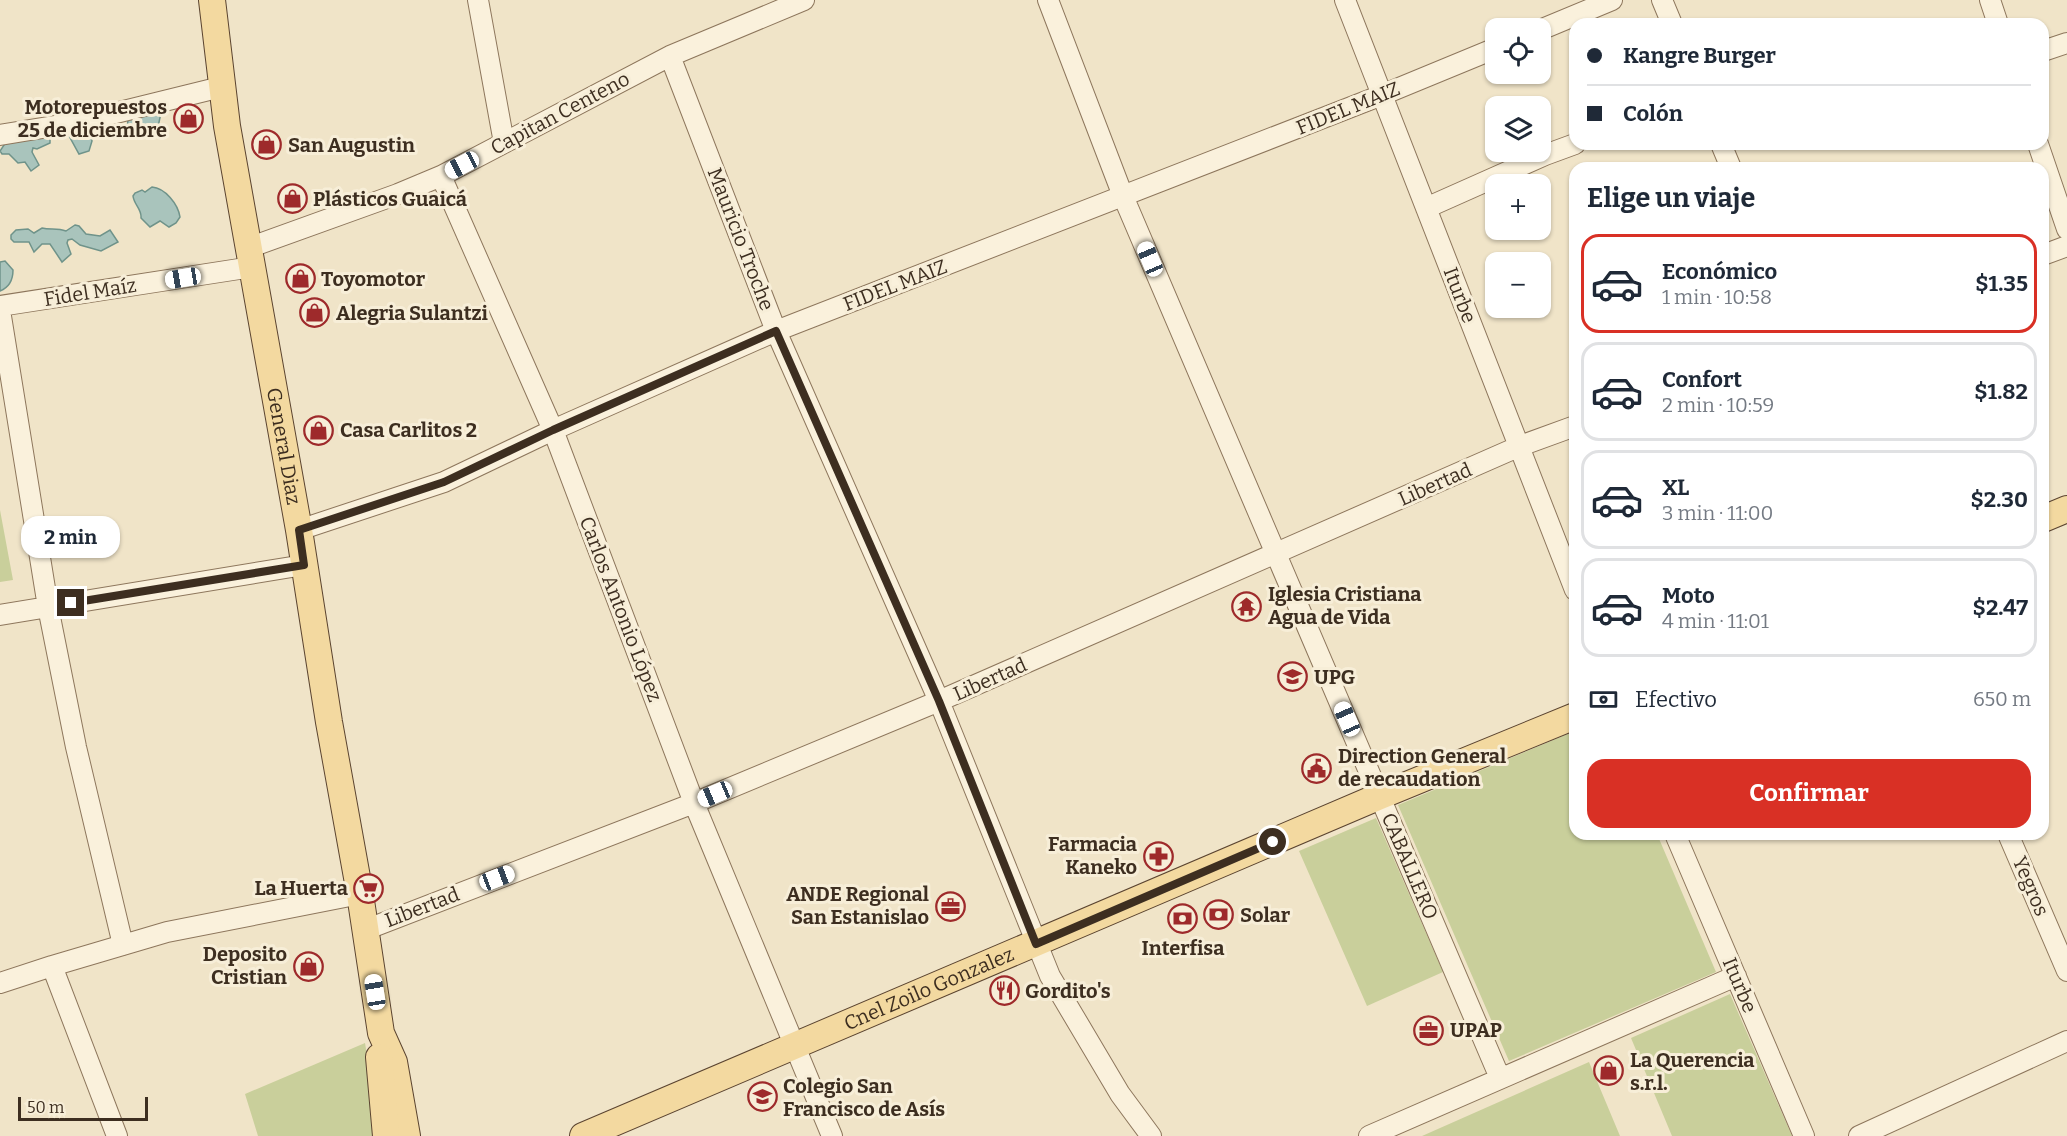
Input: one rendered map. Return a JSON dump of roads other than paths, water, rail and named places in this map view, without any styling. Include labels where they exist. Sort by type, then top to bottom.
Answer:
[{"type":"main road","name":"General Diaz","points":[[212,0],[221,87],[360,894],[381,1033],[378,1061],[404,1133]]},
{"type":"main road","points":[[2049,516],[2067,509]]},
{"type":"main road","name":"Cnel Zoilo Gonzalez","points":[[583,1136],[1380,796],[1569,718]]},
{"type":"street","points":[[478,0],[504,142]]},
{"type":"street","name":"Capitan Centeno","points":[[250,258],[441,176],[670,56],[777,5],[804,0]]},
{"type":"street","name":"CABALLERO","points":[[1048,0],[1123,196],[1500,1078]]},
{"type":"street","name":"Iturbe","points":[[1345,0],[1569,574]]},
{"type":"street","points":[[1551,25],[1612,0]]},
{"type":"street","points":[[1662,0],[1670,18]]},
{"type":"street","points":[[1990,0],[1996,18]]},
{"type":"street","points":[[2049,49],[2067,42]]},
{"type":"street","name":"FIDEL MAIZ","points":[[299,530],[444,482],[553,430],[776,331],[1382,95],[1485,53]]},
{"type":"street","name":"Mauricio Troche","points":[[670,56],[776,331],[939,701],[1036,944],[1055,986],[1120,1094],[1151,1136]]},
{"type":"street","points":[[0,135],[79,122],[221,87]]},
{"type":"street","points":[[1426,208],[1569,146]]},
{"type":"street","name":"Carlos Antonio López","points":[[441,176],[553,430],[694,802],[832,1136]]},
{"type":"street","points":[[2049,176],[2067,229]]},
{"type":"street","points":[[2049,253],[2067,246]]},
{"type":"street","name":"Fidel Maíz","points":[[0,308],[250,258]]},
{"type":"street","points":[[0,308],[48,607],[76,747],[123,945]]},
{"type":"street","name":"Libertad","points":[[365,930],[694,802],[939,701],[1154,605],[1520,447],[1569,428]]},
{"type":"street","points":[[0,615],[304,565]]},
{"type":"street","name":"Iturbe","points":[[1678,840],[1804,1136]]},
{"type":"street","name":"Yegros","points":[[2011,840],[2067,971]]},
{"type":"street","points":[[0,983],[167,932],[360,894]]},
{"type":"street","points":[[52,966],[117,1136]]},
{"type":"street","points":[[1369,1136],[1736,976]]},
{"type":"street","points":[[1859,1136],[2067,1041]]},
{"type":"water","points":[[162,108],[158,127],[150,134],[142,133],[136,136],[127,130],[128,119]]},
{"type":"water","points":[[74,125],[89,129],[92,141],[89,151],[79,154],[68,134]]},
{"type":"water","points":[[41,128],[50,143],[37,149],[33,148],[32,152],[39,165],[31,171],[25,162],[18,163],[9,154],[2,154],[0,151],[6,142]]},
{"type":"water","points":[[152,187],[162,190],[177,207],[180,217],[169,227],[160,221],[150,227],[141,218],[133,196],[135,193],[142,190],[145,192]]},
{"type":"water","points":[[75,225],[86,234],[100,236],[110,230],[118,242],[101,251],[80,245],[72,239],[68,240],[71,254],[62,262],[50,244],[42,244],[34,252],[29,242],[14,242],[11,239],[11,235],[16,230],[28,229],[34,233],[42,228],[66,231]]},
{"type":"water","points":[[5,261],[13,270],[12,277],[9,285],[0,291],[0,262]]},
{"type":"place","name":"Motorepuestos 25 de diciembre","points":[[188,119]]},
{"type":"place","name":"San Augustin","points":[[267,145]]},
{"type":"place","name":"Plásticos Guaicá","points":[[292,199]]},
{"type":"place","name":"Toyomotor","points":[[300,279]]},
{"type":"place","name":"Alegria Sulantzi","points":[[315,313]]},
{"type":"place","name":"Casa Carlitos 2","points":[[319,430]]},
{"type":"place","name":"Iglesia Cristiana Agua de Vida","points":[[1247,606]]},
{"type":"place","name":"UPG","points":[[1293,677]]},
{"type":"place","name":"Direction General de recaudation","points":[[1317,768]]},
{"type":"place","name":"Farmacia Kaneko","points":[[1158,856]]},
{"type":"place","name":"La Huerta","points":[[369,888]]},
{"type":"place","name":"ANDE Regional San Estanislao","points":[[950,906]]},
{"type":"place","name":"Solar","points":[[1219,915]]},
{"type":"place","name":"Interfisa","points":[[1183,918]]},
{"type":"place","name":"Deposito Cristian","points":[[308,966]]},
{"type":"place","name":"Gordito's","points":[[1004,991]]},
{"type":"place","name":"UPAP","points":[[1429,1030]]},
{"type":"place","name":"La Querencia s.r.l.","points":[[1609,1071]]},
{"type":"place","name":"Colegio San Francisco de Asís","points":[[762,1097]]}]
